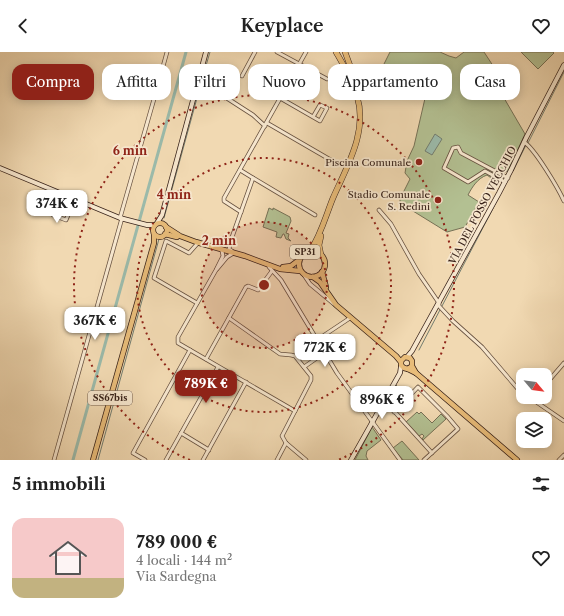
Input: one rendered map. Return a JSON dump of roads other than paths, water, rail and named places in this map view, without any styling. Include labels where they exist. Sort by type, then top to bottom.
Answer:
[{"type":"highway","points":[[310,251],[317,238],[358,138],[360,119],[359,104],[356,92],[336,52]]},
{"type":"highway","points":[[336,52],[343,64]]},
{"type":"highway","points":[[345,52],[349,64]]},
{"type":"highway","points":[[321,255],[319,245],[322,230],[359,140],[362,117],[360,100]]},
{"type":"main road","name":"SP31","points":[[160,225],[190,240],[255,260],[269,265],[274,269],[283,269],[313,277],[322,272]]},
{"type":"main road","name":"SS67bis","points":[[93,460],[154,242],[155,233],[160,225],[165,234]]},
{"type":"main road","points":[[155,233],[165,234]]},
{"type":"main road","name":"SP31","points":[[165,234],[255,260]]},
{"type":"main road","name":"SP31","points":[[302,273],[298,265],[299,260],[303,254],[310,251],[316,251],[321,255],[324,262],[322,272],[323,278],[329,295],[336,305],[406,363],[517,460]]},
{"type":"main road","points":[[274,269],[289,266],[299,260]]},
{"type":"main road","points":[[313,277],[320,282],[329,295]]},
{"type":"street","points":[[54,460],[167,52]]},
{"type":"street","name":"SS67bis","points":[[204,64],[206,52]]},
{"type":"street","points":[[242,76],[255,52]]},
{"type":"street","points":[[277,52],[299,64],[306,52]]},
{"type":"street","name":"VIA DEL FOSSO VECCHIO","points":[[351,460],[439,304],[526,143],[564,65]]},
{"type":"street","points":[[320,75],[327,79]]},
{"type":"street","name":"SS67bis","points":[[160,225],[195,100]]},
{"type":"street","points":[[230,100],[266,125],[336,163]]},
{"type":"street","points":[[241,212],[224,201],[224,198],[279,100]]},
{"type":"street","points":[[283,100],[313,117],[320,121],[326,108],[320,105],[313,117]]},
{"type":"street","points":[[526,143],[552,178],[564,201]]},
{"type":"street","points":[[486,166],[485,171],[468,182],[444,168],[453,148],[455,147],[460,149],[461,153],[486,166],[506,180]]},
{"type":"street","name":"SP31","points":[[0,168],[121,218],[146,225],[160,225]]},
{"type":"street","points":[[240,170],[315,215]]},
{"type":"street","points":[[485,171],[506,180]]},
{"type":"street","points":[[240,255],[229,249],[253,178]]},
{"type":"street","points":[[50,197],[81,209]]},
{"type":"street","points":[[59,200],[53,215],[66,220],[71,198]]},
{"type":"street","points":[[380,210],[391,224],[419,274],[443,310],[482,347],[516,387]]},
{"type":"street","name":"SP31","points":[[146,225],[155,233]]},
{"type":"street","points":[[231,240],[227,247],[222,250],[223,256],[216,270],[177,339],[179,344],[295,411]]},
{"type":"street","points":[[196,244],[189,253],[167,241],[165,242],[154,278],[197,303]]},
{"type":"street","points":[[216,270],[227,257],[232,254]]},
{"type":"street","points":[[206,359],[247,286],[258,290],[274,269],[341,379],[400,460]]},
{"type":"street","points":[[302,273],[309,284],[336,305]]},
{"type":"street","points":[[229,318],[280,354],[290,354],[295,356],[311,376],[312,379],[281,435],[286,443],[306,460]]},
{"type":"street","points":[[317,340],[350,318]]},
{"type":"street","points":[[145,460],[133,453],[190,350]]},
{"type":"street","points":[[304,367],[324,353]]},
{"type":"street","points":[[552,377],[564,363]]},
{"type":"street","points":[[166,460],[218,367]]},
{"type":"street","points":[[203,460],[246,382]]},
{"type":"street","points":[[394,412],[418,388],[447,416],[458,429],[424,460]]},
{"type":"street","points":[[384,400],[432,453]]},
{"type":"street","points":[[540,404],[564,421]]},
{"type":"street","points":[[181,434],[209,450]]},
{"type":"street","points":[[277,460],[286,443]]},
{"type":"street","points":[[560,460],[564,455]]},
{"type":"waterway","points":[[73,460],[186,52]]},
{"type":"waterway","points":[[206,64],[210,52]]},
{"type":"waterway","points":[[528,143],[564,72]]},
{"type":"waterway","points":[[164,218],[196,100]]},
{"type":"waterway","points":[[513,171],[526,145]]},
{"type":"waterway","points":[[419,350],[499,197]]},
{"type":"waterway","points":[[98,460],[159,239]]},
{"type":"place","name":"Piscina Comunale","points":[[419,162]]},
{"type":"place","name":"Stadio Comunale S. Redini","points":[[438,200]]}]
